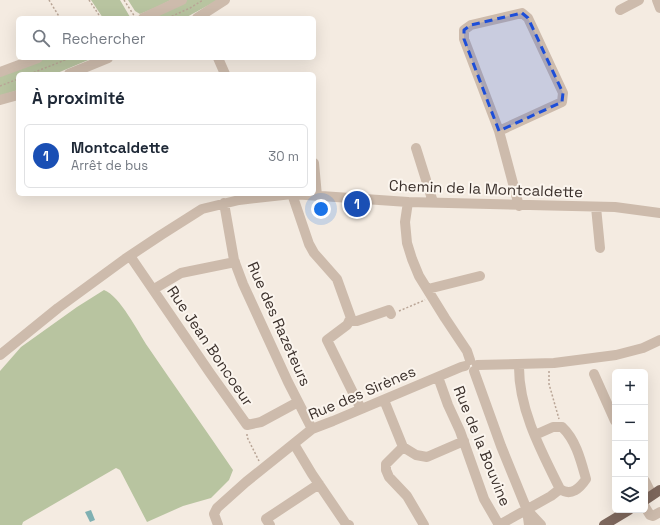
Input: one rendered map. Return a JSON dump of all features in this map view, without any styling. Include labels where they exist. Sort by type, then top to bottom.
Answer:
[{"type":"main road","points":[[604,525],[624,513]]},
{"type":"street","points":[[147,16],[182,0]]},
{"type":"street","points":[[200,16],[225,0]]},
{"type":"street","points":[[620,10],[639,0]]},
{"type":"street","points":[[499,131],[562,102],[563,93],[528,18],[522,13],[471,25],[464,30],[464,39],[499,131],[519,206]]},
{"type":"street","points":[[0,72],[33,60]]},
{"type":"street","points":[[74,72],[103,60]]},
{"type":"street","points":[[219,60],[224,72]]},
{"type":"street","points":[[0,100],[16,95]]},
{"type":"street","points":[[416,148],[433,202]]},
{"type":"street","name":"Chemin de la Montcaldette","points":[[0,355],[36,325],[84,289],[130,256],[202,209],[239,200],[274,196]]},
{"type":"street","points":[[293,196],[309,244],[314,253],[337,279],[351,318],[347,325],[327,340],[361,409]]},
{"type":"street","name":"Chemin de la Montcaldette","points":[[316,196],[408,202],[519,206],[615,207],[660,213]]},
{"type":"street","points":[[408,202],[405,222],[407,243],[419,276],[444,318],[467,351],[501,446],[527,510],[529,525]]},
{"type":"street","name":"Rue des Razeteurs","points":[[224,203],[235,262],[243,284],[312,429]]},
{"type":"street","points":[[596,207],[600,248]]},
{"type":"street","name":"Rue Jean Boncoeur","points":[[130,256],[154,289],[240,417],[248,426],[261,422],[298,402]]},
{"type":"street","points":[[154,289],[181,273],[235,262]]},
{"type":"street","points":[[430,293],[480,276]]},
{"type":"street","points":[[350,321],[356,321],[388,310],[391,314]]},
{"type":"street","name":"Rue des Sirènes","points":[[218,525],[214,514],[217,508],[263,468],[312,429],[461,367],[472,365],[549,364],[616,356],[643,348],[660,340]]},
{"type":"street","points":[[518,364],[521,397],[535,434],[560,489],[564,492],[574,492],[581,487],[586,478],[574,443],[567,432],[562,427],[553,427],[535,434]]},
{"type":"street","points":[[594,374],[612,414]]},
{"type":"street","name":"Rue de la Bouvine","points":[[438,377],[448,405],[464,441],[484,500],[499,525]]},
{"type":"street","points":[[384,400],[403,447],[416,455],[427,457],[464,441]]},
{"type":"street","points":[[294,444],[346,524],[349,525]]},
{"type":"street","points":[[403,447],[386,464],[386,470],[389,477],[407,496],[424,525]]},
{"type":"street","points":[[270,525],[266,519],[319,484]]},
{"type":"street","points":[[499,525],[527,510],[560,489]]},
{"type":"street","points":[[527,510],[541,525]]},
{"type":"street","points":[[648,512],[650,516],[652,516],[660,512]]},
{"type":"path","points":[[49,0],[59,16]]},
{"type":"path","points":[[89,0],[100,16]]},
{"type":"path","points":[[124,0],[134,16]]},
{"type":"path","points":[[172,16],[203,0]]},
{"type":"path","points":[[35,72],[65,60]]},
{"type":"path","points":[[0,86],[16,80]]},
{"type":"path","points":[[391,314],[430,293]]},
{"type":"path","points":[[549,364],[549,384],[562,427]]},
{"type":"path","points":[[248,426],[247,436],[263,468]]},
{"type":"highlighted area","points":[[522,13],[528,18],[563,93],[562,102],[499,131],[464,39],[464,30],[471,25]]},
{"type":"green space","points":[[91,0],[120,0],[129,16],[102,16]]},
{"type":"green space","points":[[128,0],[171,0],[140,14],[135,11]]},
{"type":"green space","points":[[187,0],[218,0],[189,16],[154,16]]},
{"type":"green space","points":[[42,60],[88,60],[60,72],[16,72],[16,91],[0,96],[0,76]]},
{"type":"green space","points":[[104,290],[116,299],[122,307],[233,470],[229,480],[211,498],[183,506],[147,522],[120,470],[116,468],[23,522],[22,525],[0,525],[0,371],[21,347],[77,307]]},
{"type":"water","points":[[91,510],[95,520],[90,522],[85,512]]},
{"type":"place","name":"Montcaldette","points":[[357,204]]}]
